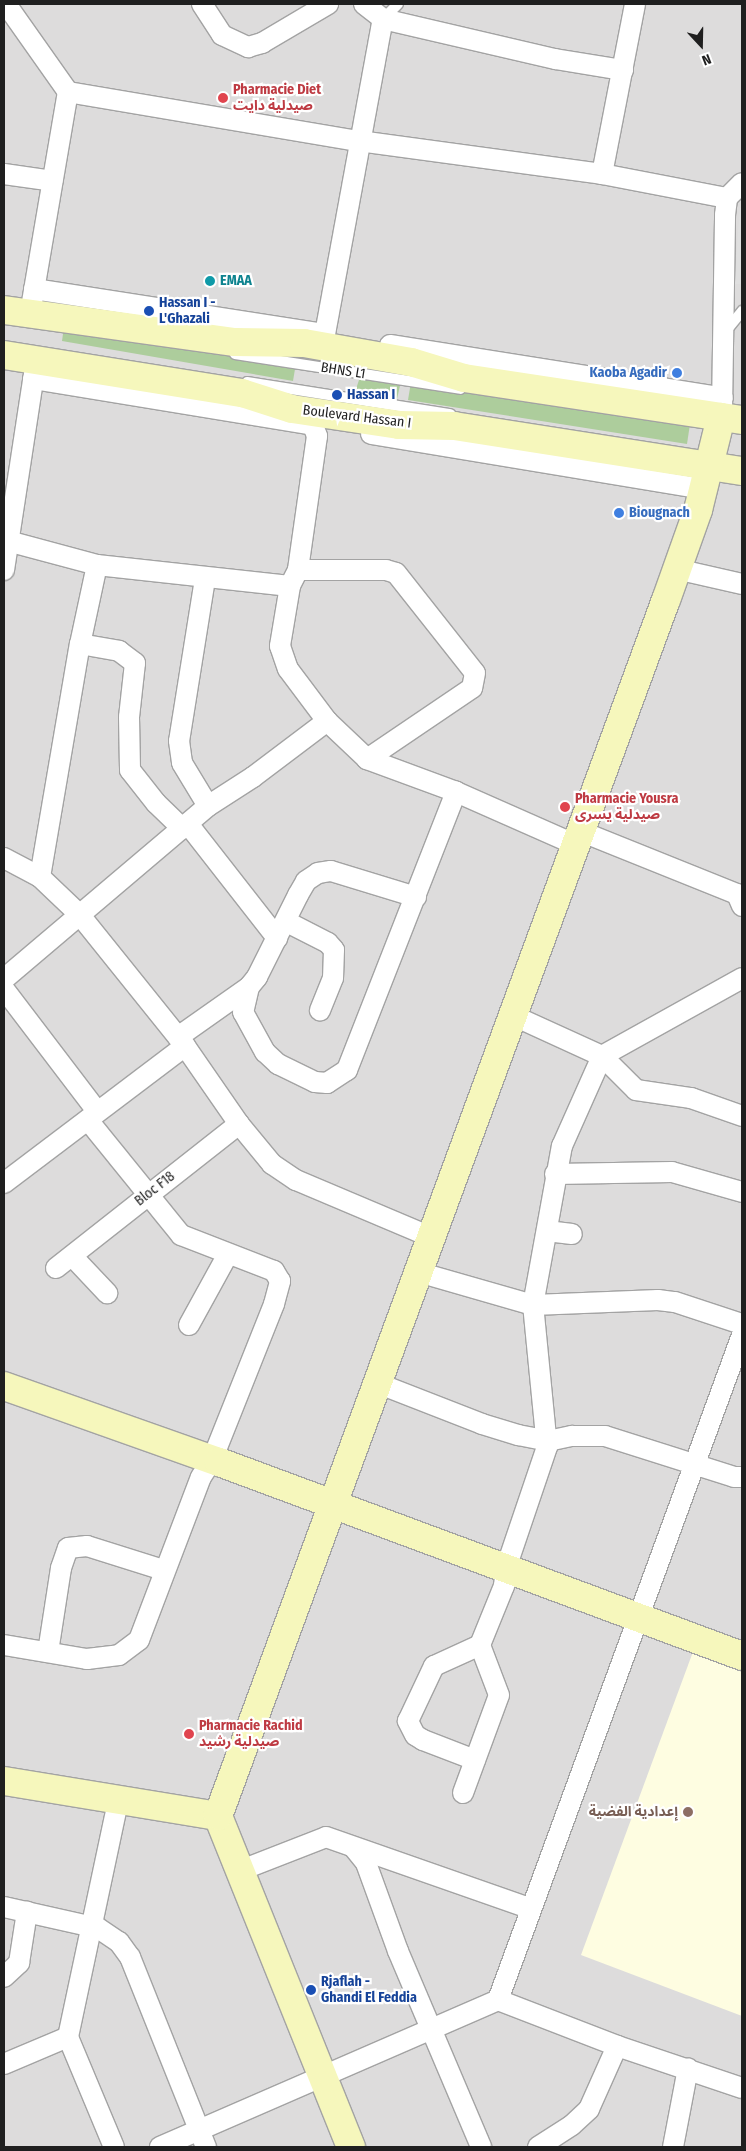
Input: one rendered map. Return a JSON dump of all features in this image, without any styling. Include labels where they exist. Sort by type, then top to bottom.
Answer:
[{"type":"street","points":[[202,4],[222,35],[248,47],[262,43],[328,4]]},
{"type":"street","points":[[364,4],[383,19],[555,59],[623,70]]},
{"type":"street","points":[[602,174],[636,4]]},
{"type":"street","points":[[11,10],[68,92],[34,289],[12,315]]},
{"type":"street","points":[[325,334],[359,141],[383,19]]},
{"type":"street","points":[[68,92],[359,141],[602,174],[727,198]]},
{"type":"street","points":[[4,174],[53,181]]},
{"type":"street","points":[[351,2147],[320,2076],[218,1816],[676,569],[717,440],[726,331],[727,198],[742,183]]},
{"type":"street","points":[[34,289],[325,334],[717,440]]},
{"type":"street","name":"Boulevard Hassan I","points":[[12,315],[235,342],[304,344],[412,362],[464,378],[717,440],[742,471]]},
{"type":"street","name":"Boulevard Hassan I","points":[[4,355],[35,370],[242,393],[310,418],[392,431],[454,426],[717,440]]},
{"type":"street","points":[[4,570],[6,541],[35,370]]},
{"type":"street","points":[[310,418],[317,436],[294,578],[280,646],[282,657],[326,720],[367,758],[740,897]]},
{"type":"street","points":[[6,541],[97,565],[205,579],[294,578],[386,570],[396,573],[475,673],[472,688],[367,758]]},
{"type":"street","points":[[40,877],[80,644],[97,565]]},
{"type":"street","points":[[676,569],[742,584]]},
{"type":"street","points":[[205,579],[179,741],[182,763],[208,806]]},
{"type":"street","points":[[80,644],[119,651],[135,664],[129,717],[130,770],[156,804],[185,826],[282,930],[328,943],[334,950],[333,978],[320,1011]]},
{"type":"street","points":[[4,979],[208,806],[254,777],[326,720]]},
{"type":"street","points":[[249,987],[243,1012],[265,1052],[278,1064],[315,1082],[326,1083],[338,1078],[355,1056],[456,792]]},
{"type":"street","points":[[4,858],[40,877],[79,914],[182,1042],[262,1154],[283,1172],[431,1237]]},
{"type":"street","points":[[4,1183],[92,1115],[249,987],[258,977],[306,881],[318,873],[332,871],[416,897]]},
{"type":"street","points":[[463,1793],[499,1695],[480,1645],[504,1586],[506,1568],[548,1441],[532,1305],[547,1231],[555,1174],[562,1146],[602,1056],[742,978]]},
{"type":"street","points":[[4,989],[146,1195],[181,1235],[274,1271],[280,1281],[274,1304],[212,1460],[201,1477],[163,1570],[138,1640],[126,1652],[113,1657],[87,1659],[4,1645]]},
{"type":"street","points":[[512,1014],[602,1056],[636,1090],[691,1098],[742,1116]]},
{"type":"street","name":"Bloc F18","points":[[56,1268],[74,1257],[146,1195],[239,1124]]},
{"type":"street","points":[[555,1174],[672,1172],[742,1192]]},
{"type":"street","points":[[547,1231],[572,1234]]},
{"type":"street","points":[[190,1325],[228,1254]]},
{"type":"street","points":[[74,1257],[107,1293]]},
{"type":"street","points":[[418,1272],[532,1305],[658,1300],[675,1302],[742,1324]]},
{"type":"street","points":[[160,2147],[320,2076],[432,2031],[498,2000],[530,1908],[742,1335]]},
{"type":"street","points":[[377,1383],[482,1424],[548,1441],[572,1436],[605,1436],[696,1463],[734,1478],[742,1477]]},
{"type":"street","points":[[4,1386],[212,1460],[742,1656]]},
{"type":"street","points":[[48,1652],[60,1568],[63,1555],[70,1546],[87,1546],[163,1570]]},
{"type":"street","points":[[475,1760],[423,1740],[415,1735],[408,1721],[434,1666],[480,1645]]},
{"type":"street","points":[[4,1780],[118,1801],[218,1816]]},
{"type":"street","points":[[114,2147],[68,2037],[94,1928],[118,1801]]},
{"type":"street","points":[[239,1871],[323,1838],[530,1908]]},
{"type":"street","points":[[354,1848],[366,1863],[398,1951],[480,2147]]},
{"type":"street","points":[[4,1907],[94,1928],[109,1934],[130,1957],[206,2147]]},
{"type":"street","points":[[4,1977],[19,1963],[27,1912]]},
{"type":"street","points":[[498,2000],[618,2046],[688,2068],[742,2088]]},
{"type":"street","points":[[4,2064],[68,2037]]},
{"type":"street","points":[[538,2147],[572,2125],[589,2109],[618,2046]]},
{"type":"street","points":[[673,2147],[688,2068]]},
{"type":"lane","points":[[383,19],[398,4]]},
{"type":"lane","points":[[726,331],[742,312]]},
{"type":"lane","name":"BHNS L1","points":[[12,315],[217,351],[476,392]]},
{"type":"lane","name":"BHNS L1","points":[[4,344],[654,445]]},
{"type":"shaded area","points":[[4,4],[742,4],[742,2147],[4,2147]]},
{"type":"shaded area","points":[[740,208],[742,208],[742,284],[734,284]]},
{"type":"shaded area","name":"إعدادية الفضية","points":[[694,1649],[742,1669],[742,2016],[581,1955]]},
{"type":"green space","points":[[64,327],[296,363],[293,381],[62,341]]},
{"type":"green space","points":[[361,374],[401,381],[397,399],[355,392]]},
{"type":"green space","points":[[411,382],[690,424],[687,444],[408,400]]},
{"type":"place","name":"Pharmacie Diet صيدلية دايت","points":[[223,98]]},
{"type":"place","name":"EMAA","points":[[210,281]]},
{"type":"place","name":"Hassan I - L'Ghazali","points":[[149,311]]},
{"type":"place","name":"Kaoba Agadir","points":[[677,373]]},
{"type":"place","name":"Hassan I","points":[[337,395]]},
{"type":"place","name":"Biougnach","points":[[619,513]]},
{"type":"place","name":"Pharmacie Yousra صيدلية يسرى","points":[[565,807]]},
{"type":"place","name":"Pharmacie Rachid صيدلية رشيد","points":[[189,1734]]},
{"type":"place","name":"إعدادية الفضية","points":[[688,1812]]},
{"type":"place","name":"Rjaflah - Ghandi El Feddia","points":[[311,1990]]}]
